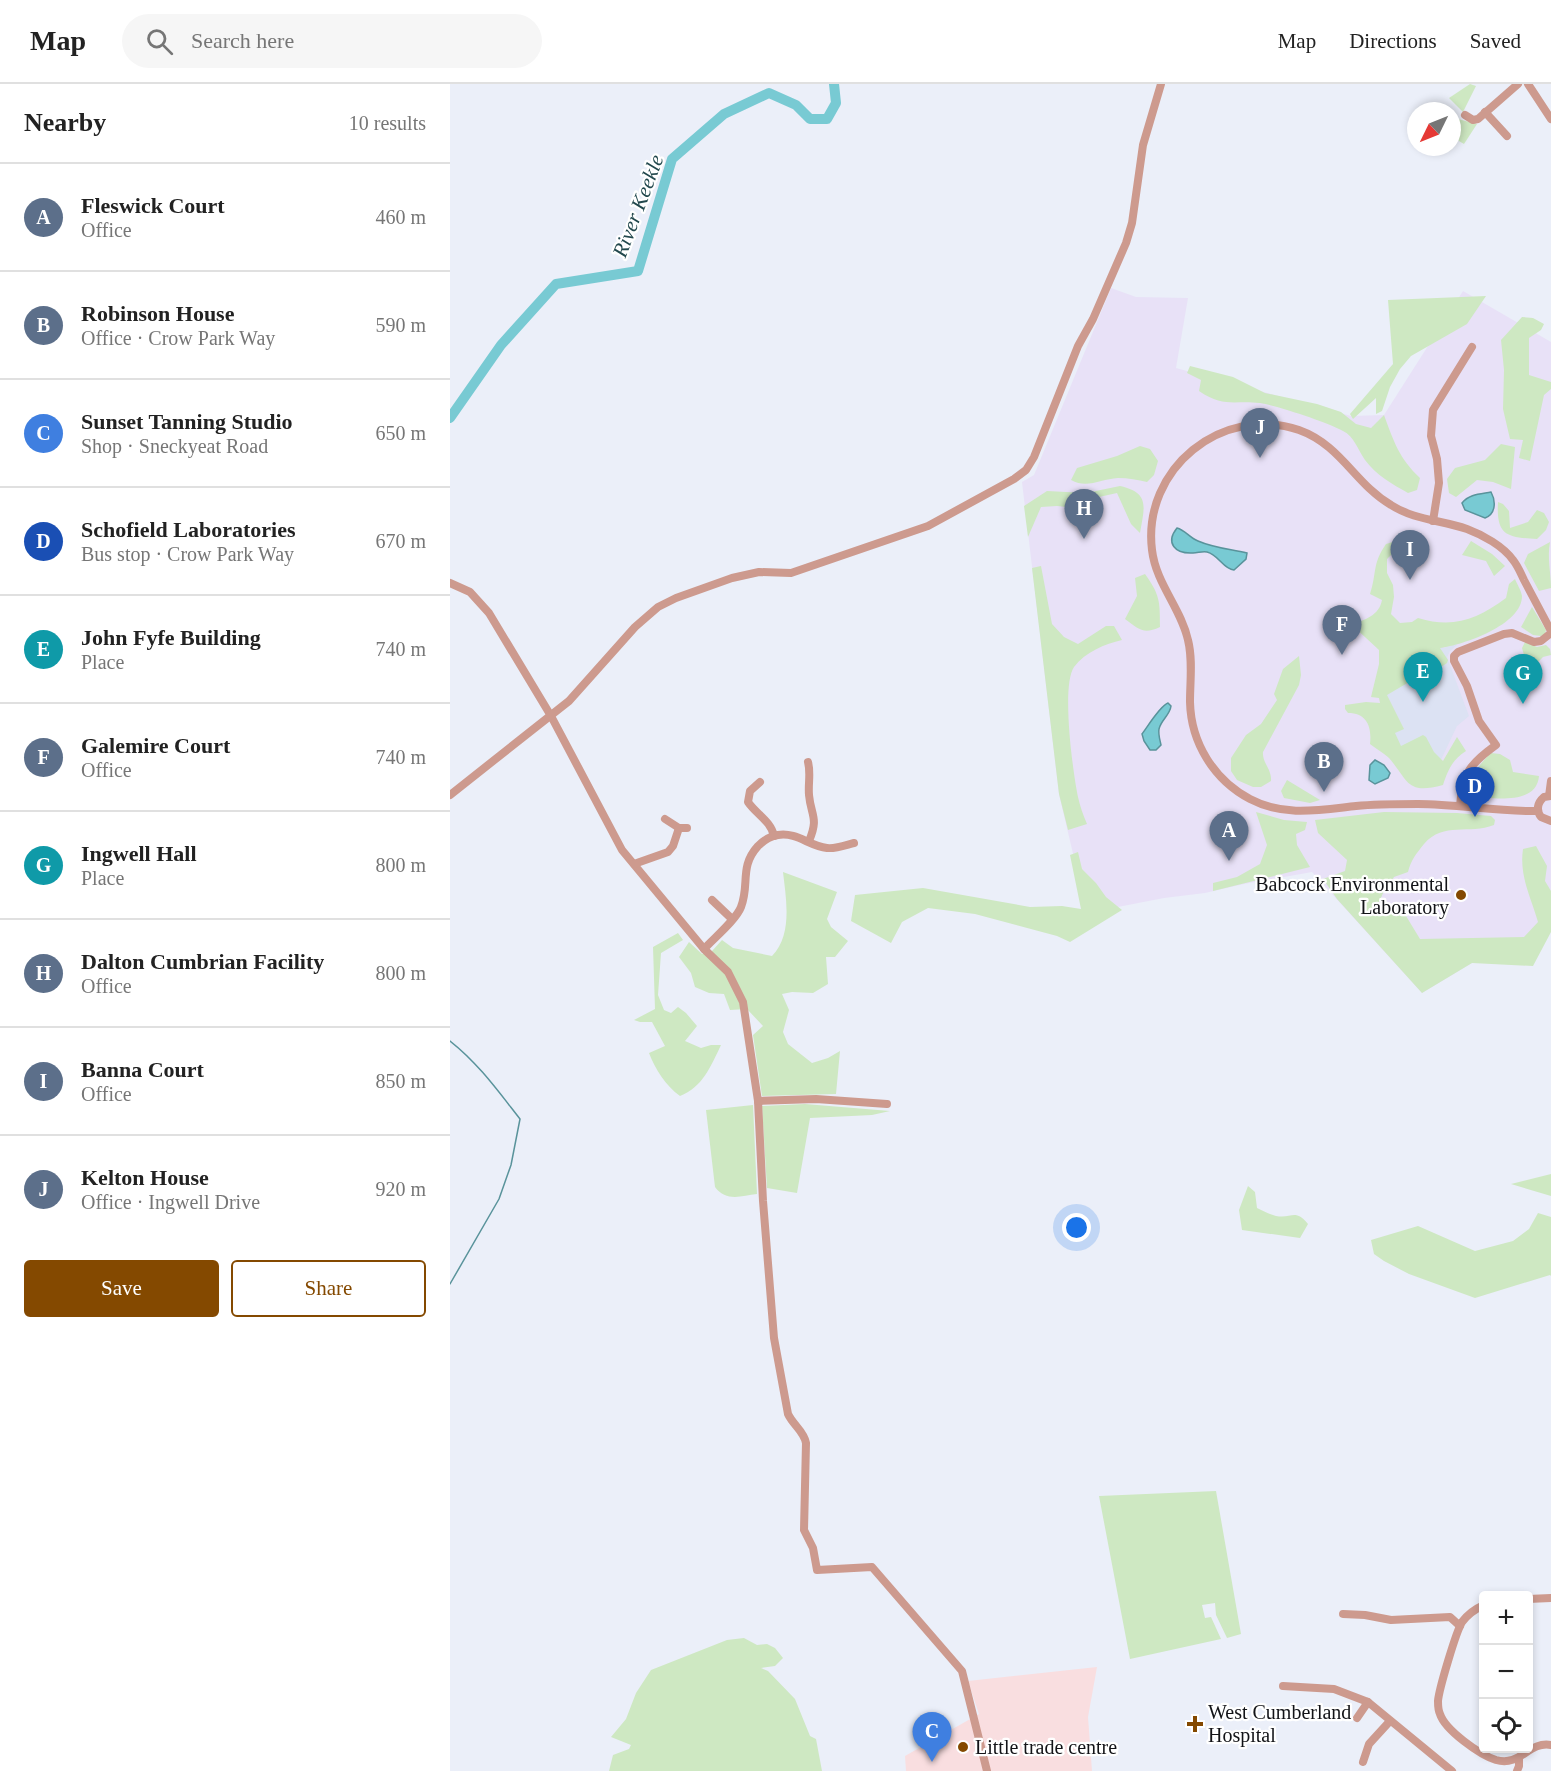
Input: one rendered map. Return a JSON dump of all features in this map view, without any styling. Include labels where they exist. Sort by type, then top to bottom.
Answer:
[{"type":"street","points":[[450,795],[569,701],[635,627],[658,606],[732,578],[759,572],[791,573],[928,526],[1008,483],[1026,470],[1034,457],[1078,346],[1093,319],[1126,243],[1132,222],[1143,146],[1161,84]]},
{"type":"street","points":[[1465,115],[1475,120],[1518,84]]},
{"type":"street","points":[[1528,84],[1551,119]]},
{"type":"street","points":[[1485,112],[1507,136]]},
{"type":"street","points":[[1433,521],[1439,483],[1431,436],[1432,410],[1472,347]]},
{"type":"street","points":[[1460,806],[1461,790],[1470,767],[1496,744],[1479,721],[1454,656],[1458,652],[1504,634],[1512,633],[1534,642],[1541,641],[1551,632],[1513,560],[1493,542],[1468,529],[1410,515],[1383,500],[1334,450],[1316,438],[1288,427],[1253,424],[1233,428],[1214,435],[1196,446],[1176,465],[1156,502],[1152,523],[1152,552],[1160,580],[1188,639],[1191,662],[1191,712],[1195,733],[1216,772],[1248,798],[1263,805],[1293,812],[1396,804],[1538,811]]},
{"type":"street","points":[[450,583],[470,592],[489,613],[551,716],[622,850],[704,949],[728,972],[743,1002],[758,1101],[774,1338],[788,1414],[805,1438],[804,1530],[813,1548],[817,1570],[872,1568],[962,1671],[987,1771]]},
{"type":"street","points":[[808,762],[809,795],[814,814],[814,828],[808,841]]},
{"type":"street","points":[[1551,781],[1550,796],[1540,801],[1538,811],[1541,817],[1551,820]]},
{"type":"street","points":[[760,783],[750,791],[748,802],[754,812],[773,830],[774,836]]},
{"type":"street","points":[[634,864],[668,852],[673,846],[683,828],[664,819]]},
{"type":"street","points":[[704,949],[740,909],[745,893],[746,866],[751,854],[761,843],[774,836],[794,834],[828,848],[854,843]]},
{"type":"street","points":[[712,900],[732,919]]},
{"type":"street","points":[[758,1101],[816,1099],[887,1104]]},
{"type":"street","points":[[1533,1599],[1551,1598]]},
{"type":"street","points":[[1479,1608],[1468,1615],[1460,1626],[1440,1692],[1438,1706],[1441,1717],[1446,1726],[1456,1734],[1487,1756],[1503,1761],[1519,1758],[1537,1746],[1551,1745]]},
{"type":"street","points":[[1343,1614],[1390,1620],[1450,1617],[1460,1626]]},
{"type":"street","points":[[1283,1686],[1334,1689],[1368,1702],[1452,1771]]},
{"type":"street","points":[[1357,1719],[1368,1702]]},
{"type":"street","points":[[1363,1762],[1369,1744],[1390,1721]]},
{"type":"street","points":[[1517,1771],[1519,1758]]},
{"type":"shaded area","points":[[1111,288],[1136,297],[1188,298],[1176,368],[1351,416],[1384,415],[1463,291],[1551,342],[1551,924],[1526,962],[1472,963],[1422,993],[1312,872],[1087,913],[1059,794],[1022,482],[1034,475]]},
{"type":"shaded area","points":[[1388,623],[1444,648],[1460,642],[1447,657],[1469,716],[1457,726],[1439,764],[1417,787],[1380,703]]},
{"type":"shaded area","points":[[1097,1667],[1088,1717],[1092,1771],[906,1771],[905,1756],[979,1714],[968,1681]]},
{"type":"green space","points":[[1470,84],[1476,86],[1463,112],[1461,102],[1453,102],[1449,98]]},
{"type":"green space","points":[[1461,120],[1477,124],[1464,144],[1461,142]]},
{"type":"green space","points":[[1486,296],[1467,324],[1411,356],[1400,369],[1390,387],[1382,411],[1376,414],[1376,398],[1353,419],[1350,414],[1393,364],[1388,300]]},
{"type":"green space","points":[[1522,317],[1533,318],[1544,324],[1541,330],[1529,338],[1529,375],[1551,382],[1551,389],[1544,395],[1530,461],[1519,458],[1523,440],[1510,439],[1503,409],[1504,370],[1501,340]]},
{"type":"green space","points":[[1190,366],[1233,377],[1265,393],[1317,404],[1341,412],[1356,424],[1371,428],[1384,415],[1402,456],[1420,478],[1417,490],[1408,493],[1379,475],[1365,460],[1350,436],[1336,427],[1260,403],[1215,400],[1199,391],[1201,380],[1187,373]]},
{"type":"green space","points":[[1501,444],[1515,447],[1511,489],[1493,482],[1477,480],[1456,497],[1449,493],[1447,479],[1455,468],[1485,460]]},
{"type":"green space","points":[[1140,446],[1150,449],[1158,461],[1154,475],[1147,482],[1118,478],[1083,484],[1071,480],[1077,468],[1117,456]]},
{"type":"green space","points":[[1120,486],[1130,489],[1141,497],[1144,509],[1140,533],[1131,524],[1117,493],[1099,497],[1095,504],[1085,509],[1041,507],[1028,537],[1024,506],[1047,491],[1086,493]]},
{"type":"green space","points":[[1498,502],[1509,511],[1510,528],[1528,522],[1537,510],[1544,513],[1549,522],[1546,530],[1537,539],[1511,535],[1502,528],[1499,522]]},
{"type":"green space","points":[[1396,541],[1394,552],[1387,559],[1387,573],[1393,585],[1394,597],[1391,614],[1400,623],[1412,622],[1418,618],[1443,622],[1465,620],[1485,612],[1506,598],[1509,584],[1515,579],[1522,596],[1512,616],[1490,632],[1463,643],[1440,648],[1448,660],[1438,674],[1421,675],[1387,695],[1404,729],[1395,733],[1401,746],[1423,735],[1443,761],[1457,737],[1466,751],[1451,766],[1443,785],[1431,788],[1415,787],[1410,784],[1389,758],[1370,744],[1369,727],[1364,718],[1348,713],[1345,709],[1345,705],[1380,703],[1379,698],[1371,697],[1379,664],[1379,650],[1352,625],[1378,610],[1382,600],[1370,594],[1377,563],[1386,544]]},
{"type":"green space","points":[[1471,541],[1492,554],[1505,566],[1494,576],[1486,561],[1462,555]]},
{"type":"green space","points":[[1550,542],[1551,588],[1539,591],[1524,563],[1528,554]]},
{"type":"green space","points":[[1041,566],[1052,624],[1064,637],[1078,644],[1106,626],[1114,626],[1122,640],[1102,646],[1084,657],[1074,667],[1070,677],[1068,710],[1073,769],[1078,797],[1087,824],[1068,830],[1059,794],[1032,568]]},
{"type":"green space","points":[[1145,574],[1154,587],[1160,611],[1160,627],[1149,631],[1138,628],[1125,619],[1137,596],[1135,578]]},
{"type":"green space","points":[[1532,607],[1546,630],[1541,636],[1533,635],[1521,627]]},
{"type":"green space","points":[[1525,642],[1537,647],[1546,645],[1551,655],[1543,657],[1536,664],[1524,655],[1522,648]]},
{"type":"green space","points":[[1299,656],[1301,675],[1299,685],[1263,752],[1271,781],[1261,787],[1253,787],[1237,780],[1231,771],[1231,758],[1246,735],[1261,724],[1277,700],[1274,694],[1283,669]]},
{"type":"green space","points":[[1491,753],[1500,754],[1510,760],[1513,772],[1539,776],[1533,790],[1511,798],[1487,798],[1477,791],[1473,778]]},
{"type":"green space","points":[[1287,780],[1320,800],[1310,803],[1284,798],[1281,791]]},
{"type":"green space","points":[[1256,812],[1284,820],[1307,822],[1305,830],[1296,834],[1297,845],[1310,867],[1213,891],[1213,883],[1237,877],[1260,864],[1267,845]]},
{"type":"green space","points":[[1384,812],[1457,813],[1491,816],[1495,820],[1494,825],[1485,828],[1448,831],[1432,837],[1416,854],[1408,872],[1394,877],[1383,893],[1378,905],[1403,911],[1420,939],[1524,937],[1538,922],[1524,877],[1523,849],[1536,846],[1547,866],[1545,881],[1551,891],[1551,932],[1533,966],[1472,963],[1422,993],[1337,899],[1323,879],[1345,871],[1347,860],[1318,833],[1315,820]]},
{"type":"green space","points":[[1078,852],[1082,869],[1106,897],[1122,910],[1070,942],[1057,936],[975,914],[928,908],[902,922],[891,943],[851,921],[855,895],[923,888],[1030,907],[1062,906],[1081,909],[1070,855]]},
{"type":"green space","points":[[783,872],[837,892],[827,919],[831,927],[848,941],[835,957],[826,957],[828,984],[813,993],[782,994],[789,1010],[783,1032],[788,1044],[812,1063],[840,1051],[836,1094],[762,1096],[753,1035],[763,1026],[747,1009],[730,1010],[724,994],[709,993],[695,987],[691,973],[679,957],[689,942],[702,954],[712,951],[722,940],[733,948],[772,956],[779,947],[786,927]]},
{"type":"green space","points":[[678,933],[683,940],[661,953],[658,995],[664,1010],[671,1013],[678,1007],[697,1026],[685,1041],[701,1048],[721,1045],[700,1082],[680,1096],[662,1077],[649,1053],[665,1046],[652,1022],[634,1020],[655,1009],[653,947]]},
{"type":"green space","points":[[805,1104],[890,1111],[872,1115],[810,1118],[797,1193],[767,1188],[762,1106]]},
{"type":"green space","points":[[753,1105],[757,1194],[740,1197],[724,1195],[715,1187],[706,1110]]},
{"type":"green space","points":[[1551,1174],[1551,1196],[1511,1184]]},
{"type":"green space","points":[[1248,1186],[1255,1192],[1257,1208],[1276,1216],[1296,1215],[1304,1219],[1308,1224],[1300,1238],[1242,1230],[1239,1210]]},
{"type":"green space","points":[[1538,1213],[1551,1217],[1551,1276],[1475,1298],[1409,1274],[1384,1261],[1374,1254],[1371,1240],[1418,1226],[1475,1251],[1513,1241],[1529,1229]]},
{"type":"green space","points":[[1216,1491],[1241,1634],[1227,1638],[1216,1615],[1215,1603],[1202,1605],[1205,1618],[1211,1617],[1221,1639],[1130,1659],[1099,1496]]},
{"type":"green space","points":[[744,1638],[757,1645],[767,1644],[775,1648],[783,1658],[775,1666],[761,1668],[768,1671],[795,1699],[810,1736],[816,1739],[822,1771],[609,1771],[613,1755],[629,1749],[631,1745],[611,1737],[626,1719],[636,1693],[651,1670],[727,1640]]},
{"type":"water","points":[[1491,492],[1494,507],[1489,516],[1485,518],[1465,510],[1462,503],[1468,498]]},
{"type":"water","points":[[1177,528],[1195,540],[1247,553],[1246,559],[1234,570],[1207,552],[1181,552],[1172,543]]},
{"type":"water","points":[[1168,703],[1171,706],[1170,709],[1159,729],[1161,745],[1156,750],[1150,750],[1142,734],[1158,712]]},
{"type":"water","points":[[1375,760],[1384,765],[1390,773],[1388,778],[1375,784],[1369,780],[1370,765]]},
{"type":"waterway","name":"River Keekle","points":[[450,418],[501,345],[556,284],[638,271],[672,159],[724,114],[769,93],[796,105],[810,119],[827,119],[836,103],[834,84]]},
{"type":"waterway","points":[[450,1041],[479,1068],[520,1119],[511,1165],[499,1199],[450,1284]]},
{"type":"place","name":"Kelton House","points":[[1260,458]]},
{"type":"place","name":"Dalton Cumbrian Facility","points":[[1084,539]]},
{"type":"place","name":"Banna Court","points":[[1410,580]]},
{"type":"place","name":"Galemire Court","points":[[1342,655]]},
{"type":"place","name":"John Fyfe Building","points":[[1423,702]]},
{"type":"place","name":"Ingwell Hall","points":[[1523,704]]},
{"type":"place","name":"Robinson House","points":[[1324,792]]},
{"type":"place","name":"Schofield Laboratories","points":[[1475,817]]},
{"type":"place","name":"Fleswick Court","points":[[1229,861]]},
{"type":"place","name":"Babcock Environmental Laboratory","points":[[1461,895]]},
{"type":"place","name":"West Cumberland Hospital","points":[[1195,1724]]},
{"type":"place","name":"Little trade centre","points":[[963,1747]]},
{"type":"place","name":"Sunset Tanning Studio","points":[[932,1762]]}]
